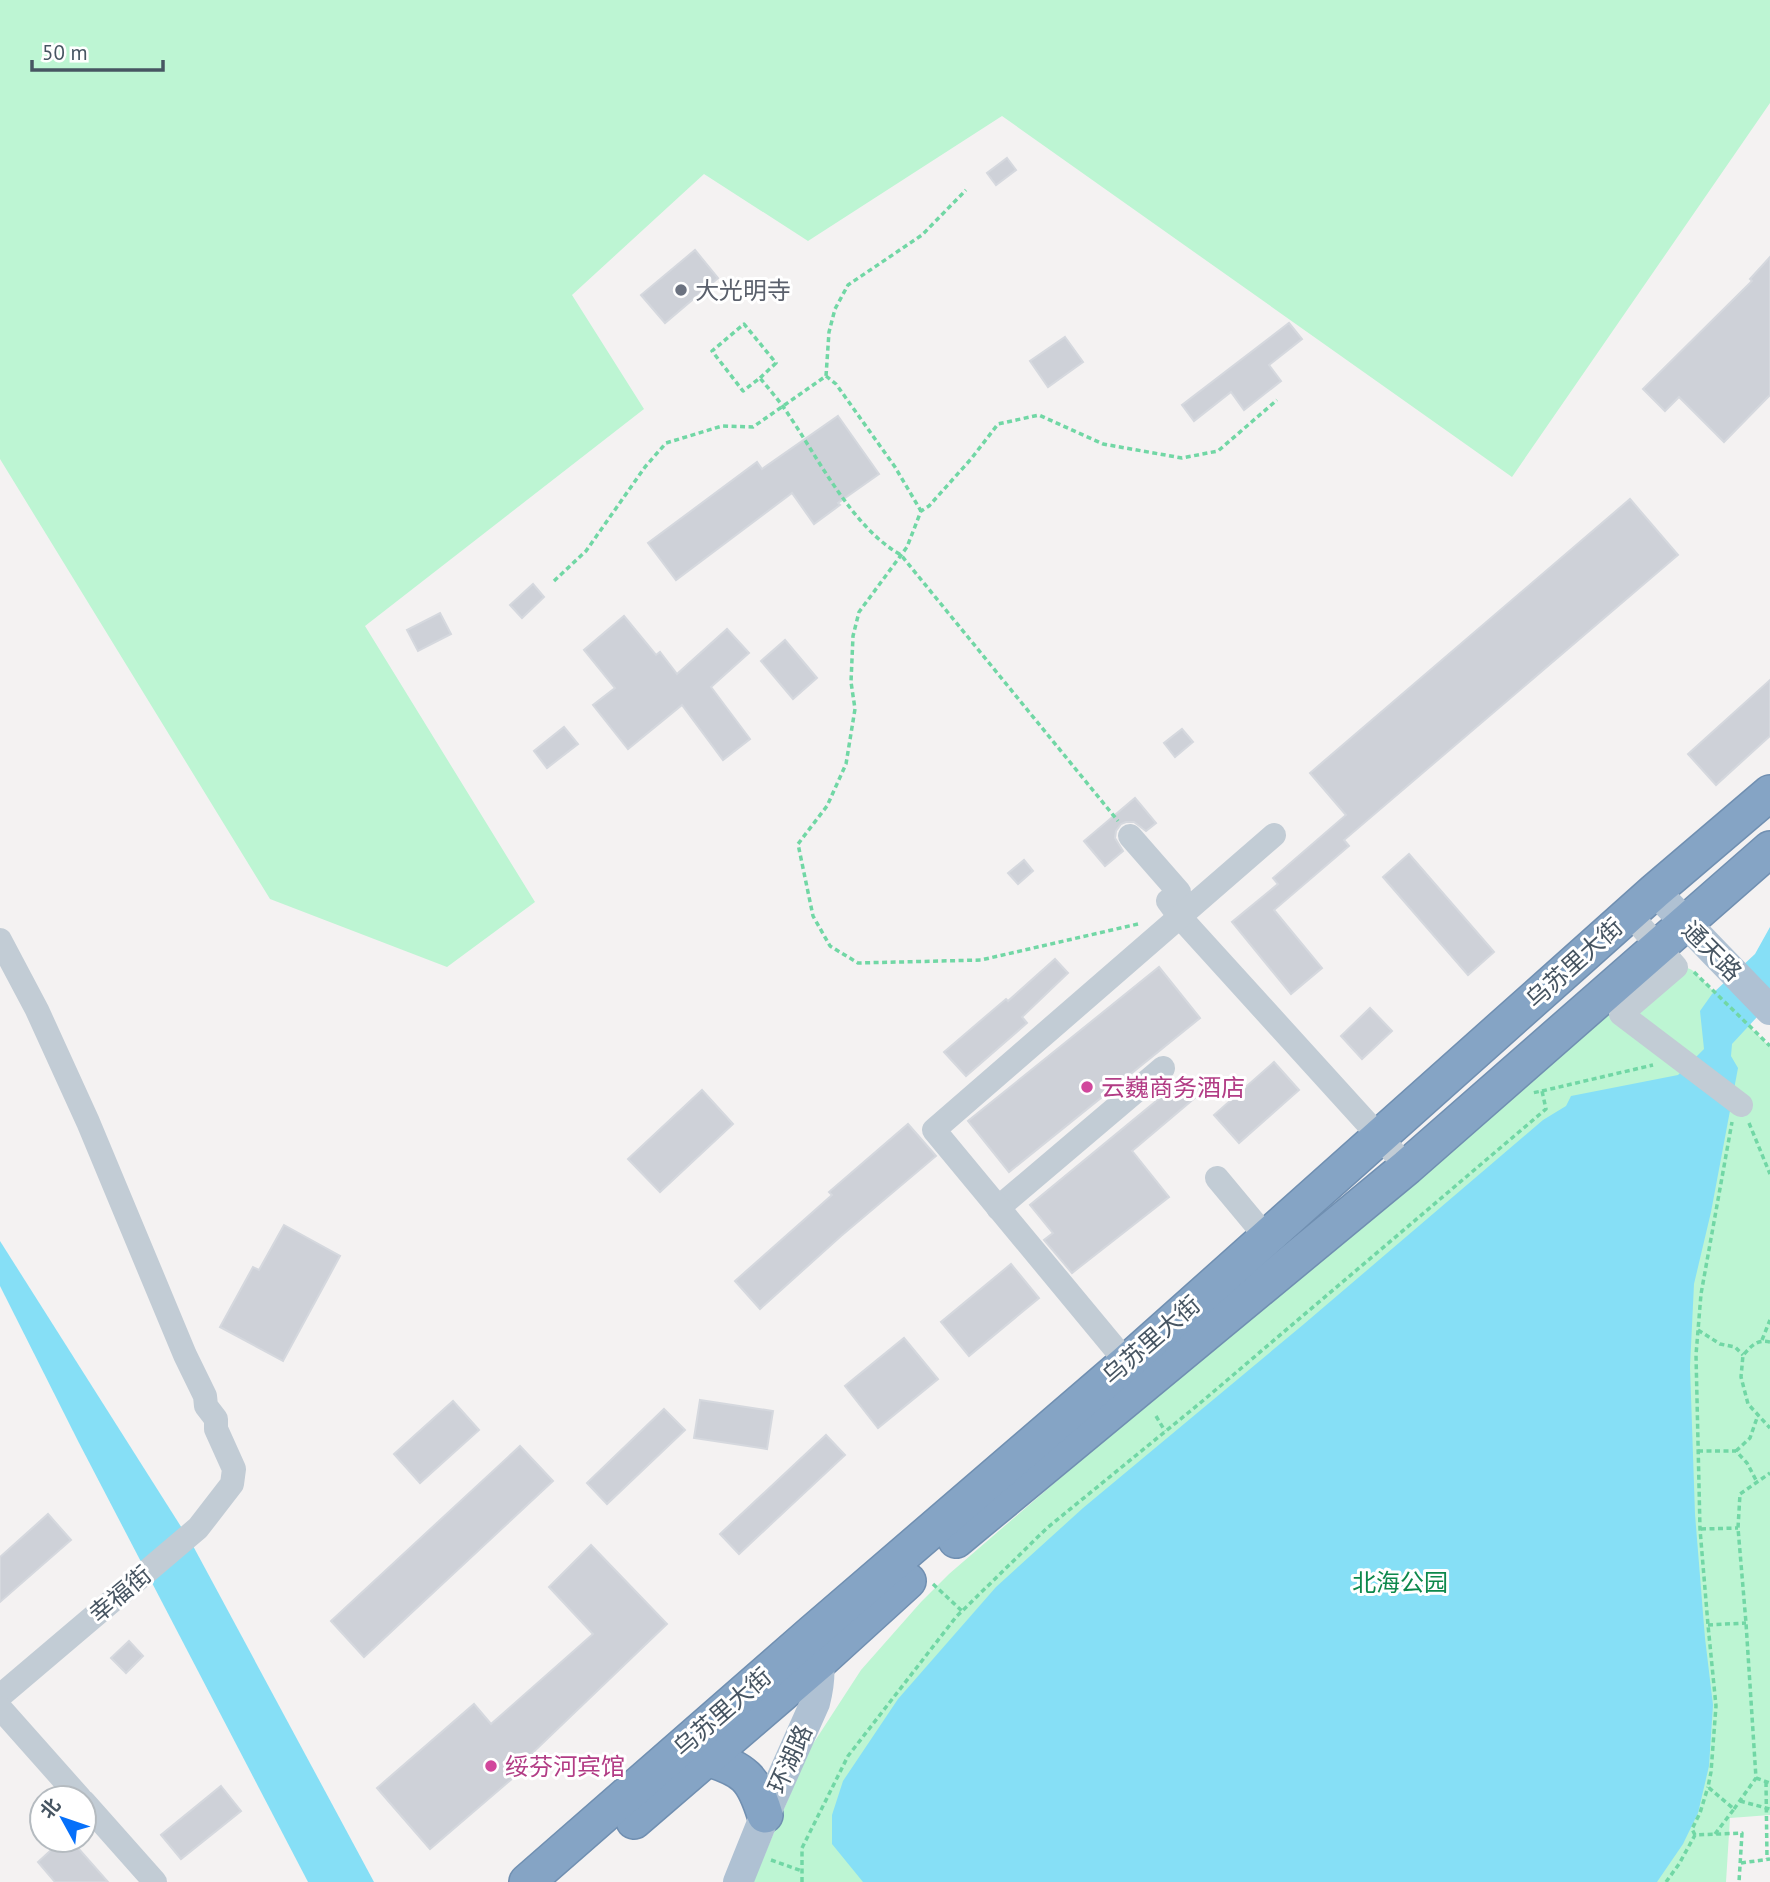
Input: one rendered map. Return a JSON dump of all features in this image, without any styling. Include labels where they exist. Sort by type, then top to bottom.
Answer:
[{"type":"highway","name":"乌苏里大街","points":[[563,1882],[707,1758],[816,1647],[920,1571],[1135,1373],[1267,1238],[1642,903],[1770,793]]},
{"type":"highway","name":"乌苏里大街","points":[[527,1882],[816,1647],[1135,1373],[1407,1167],[1770,849]]},
{"type":"highway","points":[[707,1758],[729,1765],[751,1781],[758,1792],[765,1815]]},
{"type":"main road","name":"通天路","points":[[1642,903],[1685,924],[1770,1010]]},
{"type":"main road","name":"环湖路","points":[[738,1882],[815,1703],[818,1689],[816,1647]]},
{"type":"street","points":[[1135,1373],[933,1130],[1274,835]]},
{"type":"street","points":[[1130,836],[1179,892],[1168,901],[1179,916],[1407,1167]]},
{"type":"street","points":[[1642,903],[1658,947],[1676,967],[1621,1014],[1741,1105]]},
{"type":"street","name":"幸福街","points":[[0,940],[37,1010],[88,1122],[185,1355],[205,1395],[206,1406],[216,1419],[216,1429],[234,1469],[232,1484],[198,1528],[0,1696]]},
{"type":"street","points":[[998,1208],[1163,1068]]},
{"type":"street","points":[[1217,1178],[1267,1238]]},
{"type":"street","points":[[0,1708],[68,1784]]},
{"type":"street","points":[[98,1818],[155,1882]]},
{"type":"path","points":[[826,376],[829,332],[835,309],[848,285],[922,236],[966,190]]},
{"type":"path","points":[[744,324],[776,363],[761,378],[743,391],[712,351],[744,324]]},
{"type":"path","points":[[554,581],[586,551],[645,467],[666,443],[722,426],[752,427],[826,376]]},
{"type":"path","points":[[826,376],[836,384],[888,457],[921,511]]},
{"type":"path","points":[[761,378],[783,406],[848,506],[888,548],[901,555],[1130,836]]},
{"type":"path","points":[[1140,924],[981,960],[858,963],[830,946],[813,916],[798,844],[827,806],[846,764],[855,709],[851,682],[853,636],[859,612],[907,547],[921,511],[929,506],[971,459],[998,424],[1040,415],[1103,444],[1182,458],[1218,451],[1277,400]]},
{"type":"path","points":[[1692,970],[1770,1046]]},
{"type":"path","points":[[1524,1095],[1680,1059]]},
{"type":"path","points":[[802,1882],[802,1848],[848,1756],[962,1611],[1047,1528],[1546,1109],[1542,1091]]},
{"type":"path","points":[[1741,1105],[1770,1174]]},
{"type":"path","points":[[1695,1835],[1692,1829],[1700,1813],[1711,1772],[1716,1706],[1700,1529],[1696,1355],[1701,1294],[1732,1121],[1741,1105]]},
{"type":"path","points":[[1765,1161],[1770,1158]]},
{"type":"path","points":[[1762,1340],[1770,1320]]},
{"type":"path","points":[[1698,1330],[1720,1344],[1735,1347],[1743,1355]]},
{"type":"path","points":[[1770,1342],[1755,1342],[1743,1355],[1741,1377],[1748,1404],[1770,1428]]},
{"type":"path","points":[[1698,1451],[1736,1451],[1750,1438],[1758,1414]]},
{"type":"path","points":[[1156,1416],[1165,1431]]},
{"type":"path","points":[[1736,1451],[1747,1463],[1757,1482]]},
{"type":"path","points":[[1715,1835],[1756,1777],[1738,1528],[1740,1494],[1770,1473]]},
{"type":"path","points":[[1700,1529],[1738,1528]]},
{"type":"path","points":[[920,1571],[962,1611]]},
{"type":"path","points":[[1708,1625],[1746,1623]]},
{"type":"path","points":[[1741,1863],[1768,1859],[1768,1783],[1756,1777]]},
{"type":"path","points":[[1708,1787],[1734,1809]]},
{"type":"path","points":[[1740,1801],[1768,1808]]},
{"type":"path","points":[[1695,1835],[1742,1833],[1740,1882]]},
{"type":"path","points":[[1666,1882],[1695,1835]]},
{"type":"path","points":[[750,1853],[802,1871]]},
{"type":"green space","points":[[0,0],[1770,0],[1770,103],[1512,477],[1002,116],[808,241],[704,174],[572,295],[644,409],[365,626],[535,902],[447,967],[270,899],[0,459]]},
{"type":"green space","name":"北海公园","points":[[1681,965],[1692,970],[1770,1047],[1770,1815],[1730,1818],[1726,1882],[753,1882],[809,1750],[861,1670],[949,1574],[1638,979]]},
{"type":"water","name":"北海公园","points":[[1770,927],[1770,1003],[1732,1044],[1731,1056],[1738,1068],[1711,1212],[1694,1284],[1690,1367],[1695,1514],[1713,1705],[1709,1766],[1698,1813],[1683,1844],[1657,1882],[863,1882],[832,1844],[832,1815],[843,1781],[898,1699],[996,1587],[1083,1508],[1543,1120],[1566,1106],[1571,1096],[1678,1075],[1704,1049],[1700,1011],[1712,994],[1755,954]]},
{"type":"water","points":[[0,1241],[192,1544],[374,1882],[308,1882],[0,1286]]},
{"type":"building","points":[[1007,158],[1016,170],[996,185],[987,173]]},
{"type":"building","points":[[695,250],[718,278],[665,323],[641,295]]},
{"type":"building","points":[[1770,257],[1770,395],[1724,442],[1679,397],[1665,411],[1643,389],[1752,281],[1750,279]]},
{"type":"building","points":[[1289,323],[1302,339],[1269,365],[1281,381],[1244,410],[1231,392],[1194,421],[1182,405]]},
{"type":"building","points":[[1065,337],[1083,362],[1048,387],[1030,361]]},
{"type":"building","points":[[838,416],[879,474],[814,524],[792,493],[676,580],[648,543],[757,462],[762,469]]},
{"type":"building","points":[[1630,499],[1678,555],[1344,840],[1349,846],[1274,910],[1322,968],[1291,994],[1232,922],[1278,884],[1273,878],[1346,815],[1310,773]]},
{"type":"building","points":[[533,584],[544,597],[522,618],[510,605]]},
{"type":"building","points":[[440,613],[451,634],[418,651],[407,630]]},
{"type":"building","points":[[624,616],[656,655],[660,652],[677,674],[727,629],[749,653],[711,687],[750,739],[723,760],[682,705],[628,749],[593,705],[615,688],[584,650]]},
{"type":"building","points":[[785,640],[817,678],[793,699],[761,661]]},
{"type":"building","points":[[1770,680],[1770,736],[1716,785],[1688,754]]},
{"type":"building","points":[[564,727],[578,744],[547,768],[534,751]]},
{"type":"building","points":[[1182,729],[1193,742],[1175,757],[1164,743]]},
{"type":"building","points":[[1135,798],[1156,823],[1146,831],[1134,822],[1121,824],[1115,838],[1123,851],[1105,866],[1084,841]]},
{"type":"building","points":[[1409,854],[1494,952],[1468,975],[1383,877]]},
{"type":"building","points":[[1024,860],[1033,871],[1018,884],[1008,873]]},
{"type":"building","points":[[1055,959],[1068,973],[1022,1017],[1027,1023],[966,1076],[944,1052]]},
{"type":"building","points":[[1159,967],[1200,1018],[1009,1172],[968,1121]]},
{"type":"building","points":[[1370,1008],[1392,1031],[1362,1059],[1341,1036]]},
{"type":"building","points":[[1274,1062],[1299,1090],[1239,1143],[1214,1115]]},
{"type":"building","points":[[1183,1079],[1197,1096],[1132,1151],[1169,1197],[1072,1273],[1044,1240],[1053,1233],[1030,1205]]},
{"type":"building","points":[[702,1090],[733,1124],[660,1192],[628,1159]]},
{"type":"building","points":[[908,1124],[936,1156],[760,1309],[735,1281],[832,1195],[829,1192]]},
{"type":"building","points":[[284,1225],[340,1256],[283,1361],[220,1327],[253,1267],[259,1270]]},
{"type":"building","points":[[1011,1264],[1039,1298],[969,1356],[941,1322]]},
{"type":"building","points":[[904,1338],[938,1379],[878,1428],[845,1386]]},
{"type":"building","points":[[700,1400],[773,1411],[767,1449],[694,1438]]},
{"type":"building","points":[[453,1401],[479,1430],[420,1483],[394,1454]]},
{"type":"building","points":[[664,1409],[685,1430],[607,1504],[587,1483]]},
{"type":"building","points":[[826,1435],[845,1455],[739,1554],[720,1534]]},
{"type":"building","points":[[520,1446],[553,1481],[364,1657],[331,1621]]},
{"type":"building","points":[[48,1514],[71,1540],[0,1602],[0,1557]]},
{"type":"building","points":[[591,1545],[667,1624],[523,1762],[527,1766],[430,1849],[377,1788],[474,1704],[491,1724],[593,1634],[549,1587]]},
{"type":"building","points":[[129,1641],[143,1656],[126,1673],[111,1658]]},
{"type":"building","points":[[221,1786],[241,1811],[181,1859],[161,1835]]},
{"type":"building","points":[[47,1854],[83,1854],[108,1882],[55,1882],[38,1862]]},
{"type":"place","name":"大光明寺","points":[[681,290]]},
{"type":"place","name":"云巍商务酒店","points":[[1087,1087]]},
{"type":"place","name":"绥芬河宾馆","points":[[491,1766]]}]
